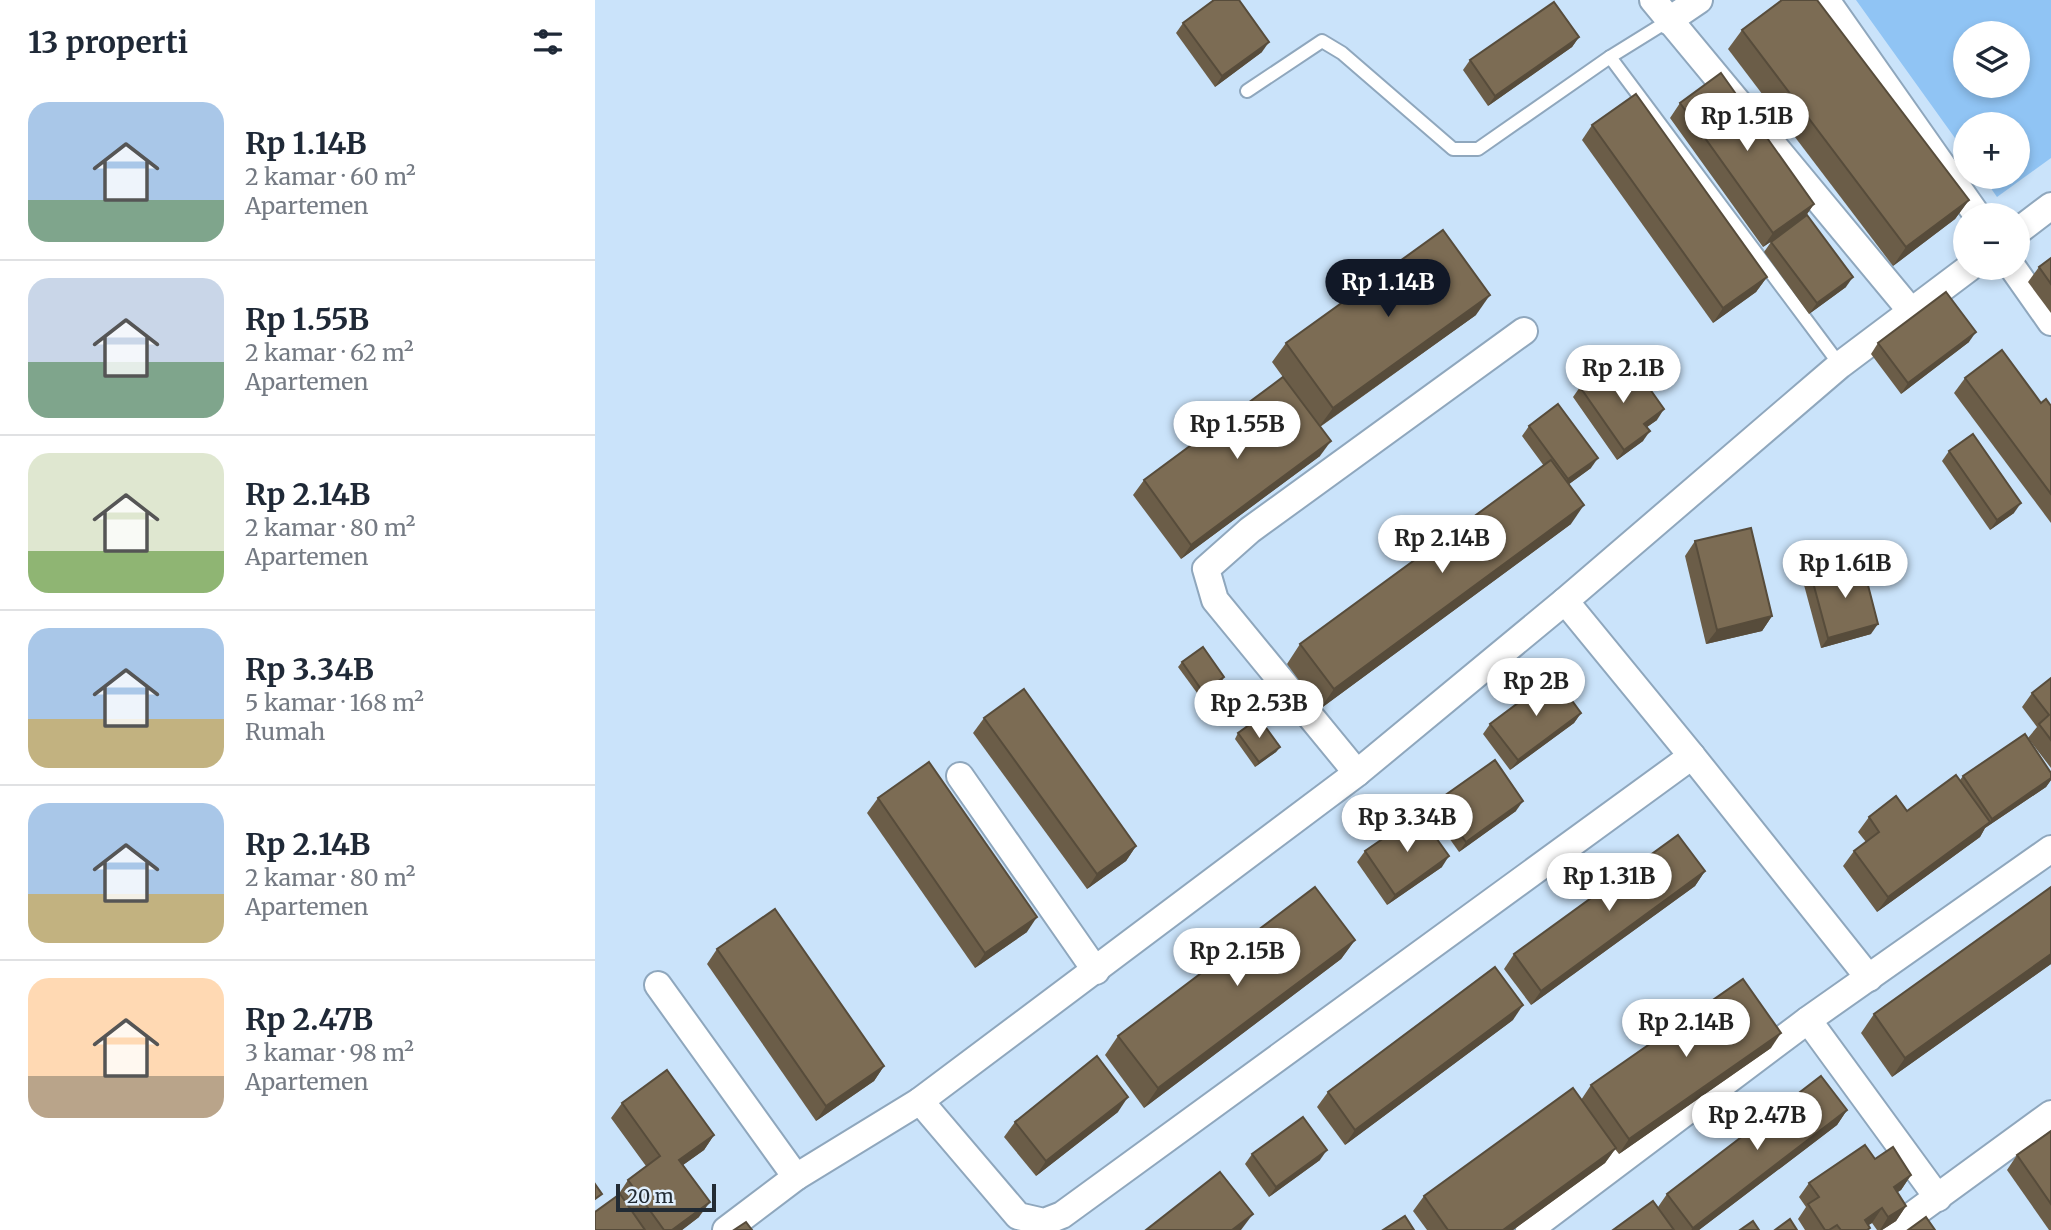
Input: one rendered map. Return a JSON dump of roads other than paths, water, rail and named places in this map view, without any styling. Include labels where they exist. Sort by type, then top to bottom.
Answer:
[{"type":"street","points":[[1699,0],[1660,11],[1911,311]]},
{"type":"street","points":[[1826,0],[1969,203]]},
{"type":"street","points":[[2030,222],[2051,206]]},
{"type":"street","points":[[726,1230],[796,1177],[920,1101],[1357,772],[1565,601],[1840,365],[1953,280]]},
{"type":"street","points":[[2021,280],[2051,322]]},
{"type":"street","points":[[1357,772],[1215,600],[1206,569],[1250,530],[1524,331]]},
{"type":"street","points":[[1565,601],[1869,978]]},
{"type":"street","points":[[920,1101],[1018,1216],[1044,1222],[1062,1215],[1499,900],[1692,756]]},
{"type":"street","points":[[960,776],[1096,971]]},
{"type":"street","points":[[1529,1230],[1808,1020],[2051,849]]},
{"type":"street","points":[[658,985],[796,1177]]},
{"type":"street","points":[[1808,1020],[1938,1198]]},
{"type":"street","points":[[1892,1230],[1938,1198],[2049,1132]]},
{"type":"street","points":[[1932,1230],[1929,1223],[1939,1210],[2049,1132]]},
{"type":"lane","points":[[1247,91],[1322,41],[1342,53],[1453,149],[1478,149],[1610,57],[1660,11]]},
{"type":"lane","points":[[1610,57],[1840,365]]}]
